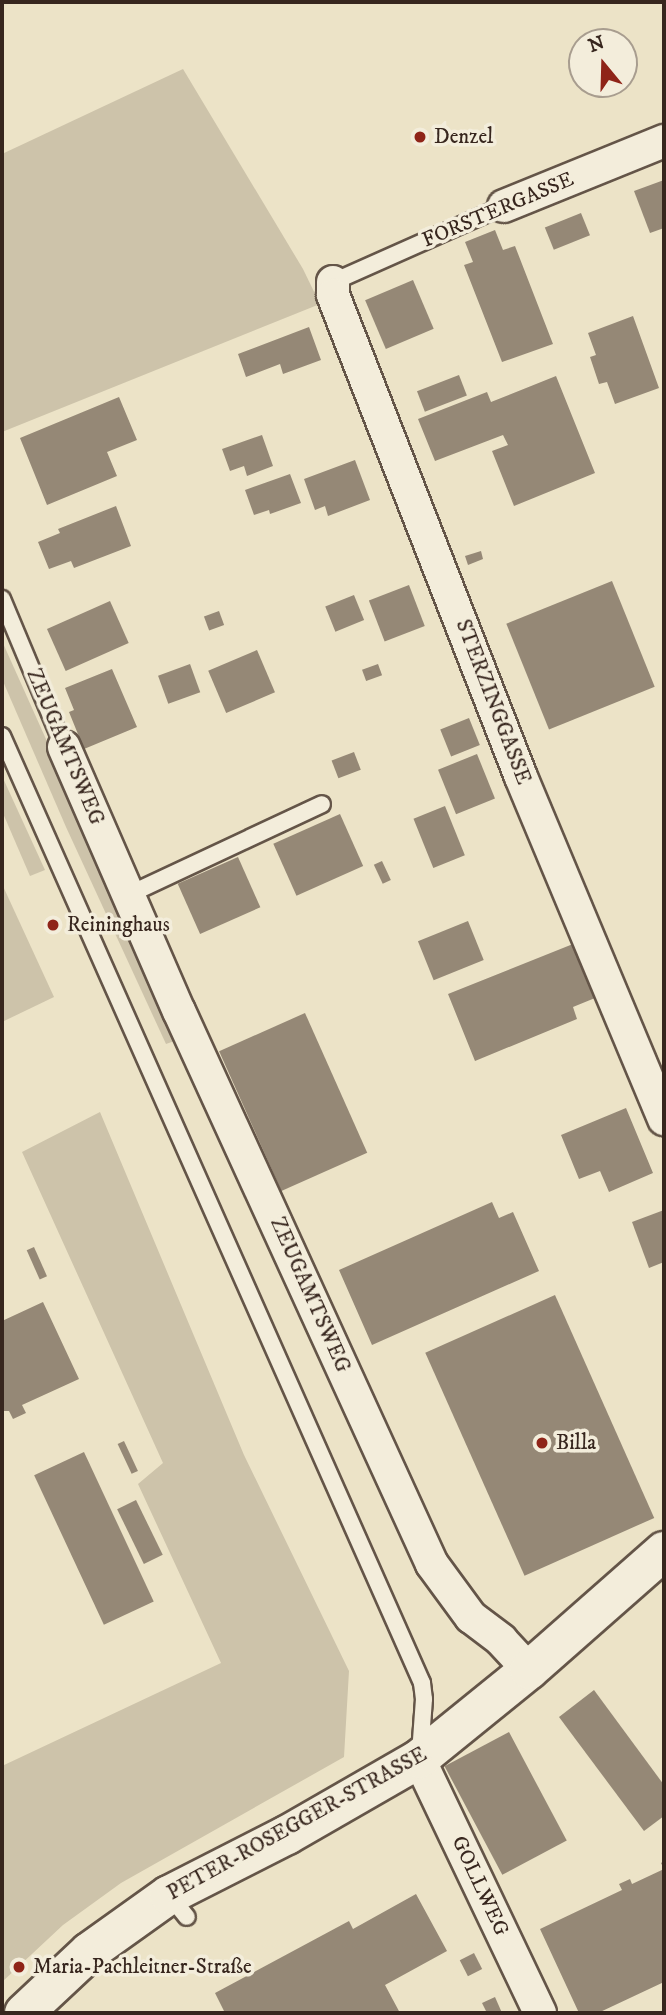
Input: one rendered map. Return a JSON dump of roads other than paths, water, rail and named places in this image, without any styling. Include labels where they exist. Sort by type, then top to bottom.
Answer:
[{"type":"main road","name":"PETER-ROSEGGER-STRASSE","points":[[23,2013],[89,1952],[293,1843],[419,1759],[529,1670],[574,1645],[625,1595],[664,1551]]},
{"type":"street","name":"FORSTERGASSE","points":[[505,206],[664,141]]},
{"type":"street","name":"STERZINGGASSE","points":[[333,282],[333,295],[521,777],[664,1119]]},
{"type":"street","name":"ZEUGAMTSWEG","points":[[64,747],[128,895],[432,1564],[471,1617],[501,1640],[529,1670]]},
{"type":"street","name":"GOLLWEG","points":[[419,1759],[540,2013]]},
{"type":"lane","name":"FORSTERGASSE","points":[[333,282],[505,206]]},
{"type":"lane","name":"ZEUGAMTSWEG","points":[[2,599],[64,747]]},
{"type":"lane","points":[[2,736],[422,1683],[424,1699],[419,1759]]},
{"type":"lane","points":[[128,895],[322,804]]},
{"type":"place","name":"Denzel","points":[[420,137]]},
{"type":"place","name":"Reininghaus","points":[[53,925]]},
{"type":"place","name":"Billa","points":[[542,1443]]},
{"type":"place","name":"Maria-Pachleitner-Straße","points":[[19,1967]]}]
